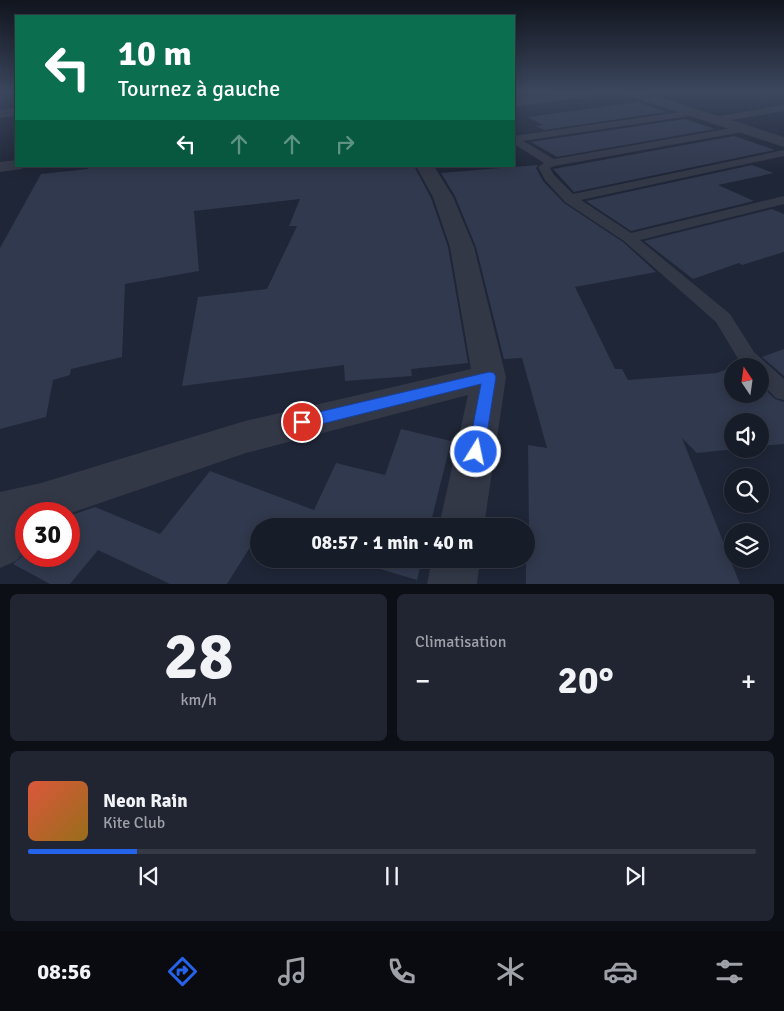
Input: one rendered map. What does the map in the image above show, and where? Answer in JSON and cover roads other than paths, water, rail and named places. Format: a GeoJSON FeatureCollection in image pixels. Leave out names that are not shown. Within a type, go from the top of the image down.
{"type":"FeatureCollection","features":[{"type":"Feature","properties":{"kind":"street"},"geometry":{"type":"LineString","coordinates":[[709,118],[784,142]]}},
{"type":"Feature","properties":{"kind":"street"},"geometry":{"type":"LineString","coordinates":[[0,167],[15,165]]}},
{"type":"Feature","properties":{"kind":"street"},"geometry":{"type":"LineString","coordinates":[[426,167],[443,197],[462,247],[489,377],[463,518]]}},
{"type":"Feature","properties":{"kind":"street"},"geometry":{"type":"LineString","coordinates":[[58,502],[245,437],[489,377]]}},
{"type":"Feature","properties":{"kind":"street"},"geometry":{"type":"LineString","coordinates":[[0,513],[15,512]]}},
{"type":"Feature","properties":{"kind":"street"},"geometry":{"type":"LineString","coordinates":[[0,545],[15,529]]}},
{"type":"Feature","properties":{"kind":"street"},"geometry":{"type":"LineString","coordinates":[[452,584],[455,568]]}},
{"type":"Feature","properties":{"kind":"lane"},"geometry":{"type":"LineString","coordinates":[[515,140],[658,118]]}},
{"type":"Feature","properties":{"kind":"lane"},"geometry":{"type":"LineString","coordinates":[[714,120],[724,118]]}},
{"type":"Feature","properties":{"kind":"lane"},"geometry":{"type":"LineString","coordinates":[[743,129],[552,162],[544,167],[546,172],[570,199],[629,238],[723,318],[748,358]]}},
{"type":"Feature","properties":{"kind":"lane"},"geometry":{"type":"LineString","coordinates":[[515,141],[552,162]]}},
{"type":"Feature","properties":{"kind":"lane"},"geometry":{"type":"LineString","coordinates":[[570,199],[784,153]]}},
{"type":"Feature","properties":{"kind":"lane"},"geometry":{"type":"LineString","coordinates":[[629,238],[784,200]]}},
{"type":"Feature","properties":{"kind":"lane"},"geometry":{"type":"LineString","coordinates":[[769,378],[784,392]]}}]}
